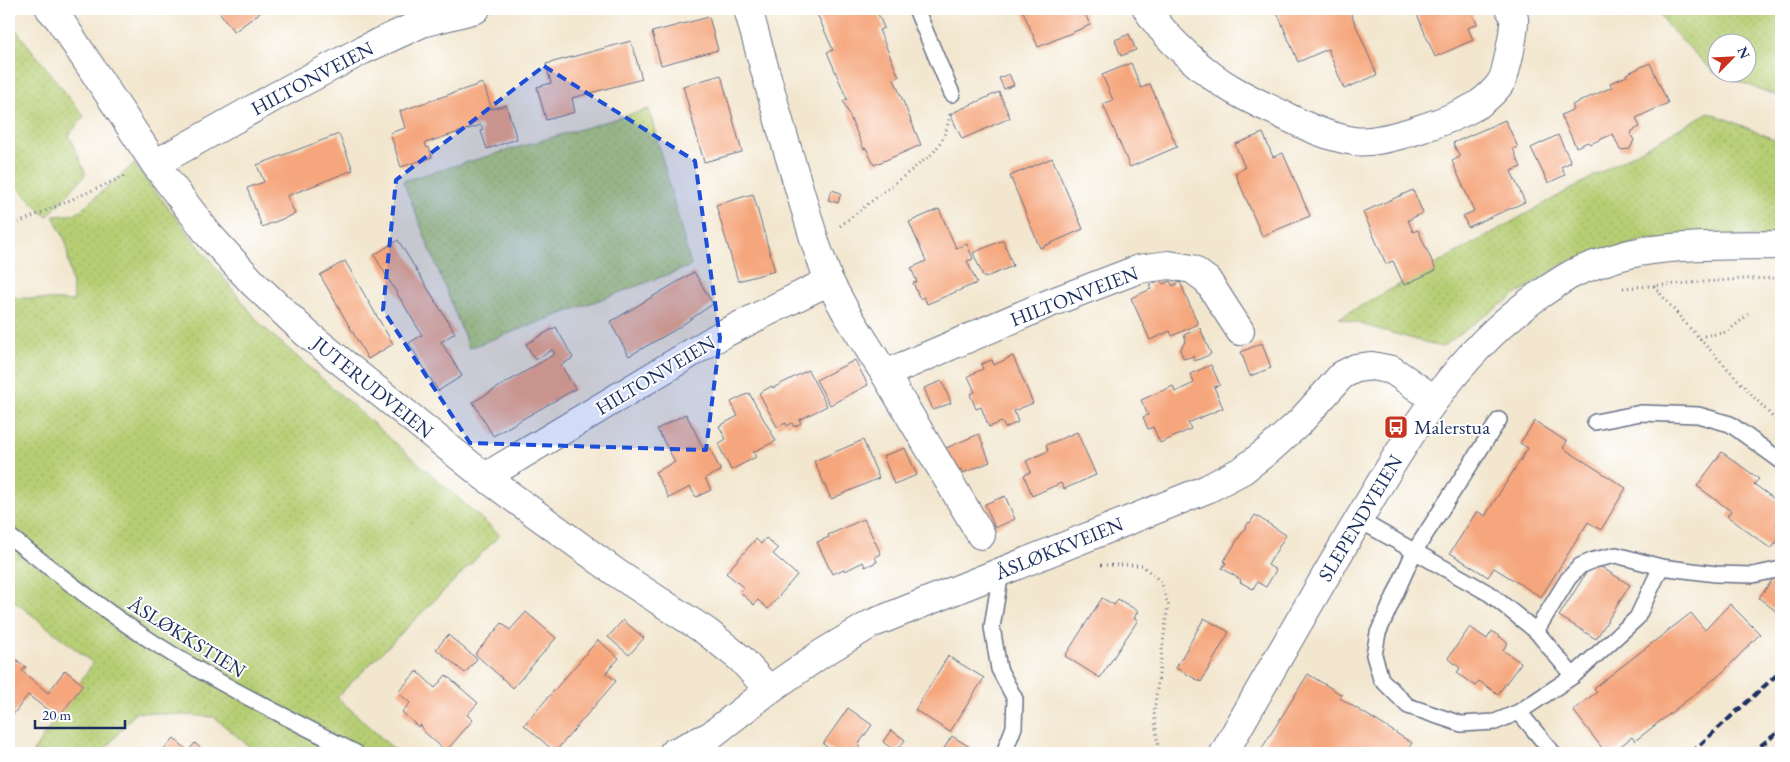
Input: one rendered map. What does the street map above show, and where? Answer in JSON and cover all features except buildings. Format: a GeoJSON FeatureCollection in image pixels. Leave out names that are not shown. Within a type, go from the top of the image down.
{"type":"FeatureCollection","features":[{"type":"Feature","properties":{"kind":"street","name":"JUTERUDVEIEN"},"geometry":{"type":"LineString","coordinates":[[50,9],[59,19],[155,164],[209,235],[253,283],[306,333],[485,477],[618,574],[707,632],[741,659],[769,690]]}},
{"type":"Feature","properties":{"kind":"street","name":"HILTONVEIEN"},"geometry":{"type":"LineString","coordinates":[[155,164],[363,50],[422,23],[476,9]]}},
{"type":"Feature","properties":{"kind":"street"},"geometry":{"type":"LineString","coordinates":[[748,9],[816,245],[829,281],[981,535]]}},
{"type":"Feature","properties":{"kind":"street"},"geometry":{"type":"LineString","coordinates":[[1147,9],[1173,40],[1201,67],[1234,91],[1300,124],[1332,136],[1356,141],[1387,139],[1446,119],[1481,103],[1502,82],[1511,44],[1514,19],[1510,9]]}},
{"type":"Feature","properties":{"kind":"street","name":"SLEPENDVEIEN"},"geometry":{"type":"LineString","coordinates":[[1224,753],[1285,644],[1434,399],[1476,348],[1497,327],[1514,312],[1550,287],[1574,273],[1596,264],[1638,252],[1781,245]]}},
{"type":"Feature","properties":{"kind":"street","name":"HILTONVEIEN"},"geometry":{"type":"LineString","coordinates":[[885,374],[1050,303],[1139,269],[1170,265],[1192,269],[1207,280],[1240,332]]}},
{"type":"Feature","properties":{"kind":"street","name":"HILTONVEIEN"},"geometry":{"type":"LineString","coordinates":[[485,477],[723,334],[829,281]]}},
{"type":"Feature","properties":{"kind":"street","name":"ÅSLØKKVEIEN"},"geometry":{"type":"LineString","coordinates":[[673,753],[710,736],[769,690],[871,624],[1207,489],[1244,470],[1270,450],[1300,422],[1342,375],[1356,368],[1372,366],[1392,370],[1434,399]]}},
{"type":"Feature","properties":{"kind":"lane"},"geometry":{"type":"LineString","coordinates":[[916,9],[952,94]]}},
{"type":"Feature","properties":{"kind":"lane"},"geometry":{"type":"LineString","coordinates":[[1595,422],[1641,413],[1698,415],[1730,424],[1781,462]]}},
{"type":"Feature","properties":{"kind":"lane"},"geometry":{"type":"LineString","coordinates":[[1499,420],[1414,552],[1378,633],[1374,655],[1381,679],[1408,706],[1461,724],[1495,722],[1519,712],[1573,676],[1637,618],[1661,567]]}},
{"type":"Feature","properties":{"kind":"lane"},"geometry":{"type":"LineString","coordinates":[[1359,520],[1490,594],[1536,631],[1573,676]]}},
{"type":"Feature","properties":{"kind":"lane","name":"ÅSLØKKSTIEN"},"geometry":{"type":"LineString","coordinates":[[9,536],[120,620],[156,644],[230,688],[356,753]]}},
{"type":"Feature","properties":{"kind":"lane"},"geometry":{"type":"LineString","coordinates":[[1536,631],[1568,579],[1580,566],[1594,560],[1616,555],[1661,567],[1716,574],[1753,575],[1781,568]]}},
{"type":"Feature","properties":{"kind":"lane"},"geometry":{"type":"LineString","coordinates":[[1001,572],[992,627],[999,669],[1015,699],[1014,727],[1004,753]]}},
{"type":"Feature","properties":{"kind":"lane"},"geometry":{"type":"LineString","coordinates":[[1519,712],[1553,753]]}},
{"type":"Feature","properties":{"kind":"path"},"geometry":{"type":"LineString","coordinates":[[816,245],[932,154],[948,131],[952,94]]}},
{"type":"Feature","properties":{"kind":"path"},"geometry":{"type":"LineString","coordinates":[[9,227],[155,164]]}},
{"type":"Feature","properties":{"kind":"path"},"geometry":{"type":"LineString","coordinates":[[1617,289],[1653,285],[1781,278]]}},
{"type":"Feature","properties":{"kind":"path"},"geometry":{"type":"LineString","coordinates":[[1653,285],[1781,426]]}},
{"type":"Feature","properties":{"kind":"path"},"geometry":{"type":"LineString","coordinates":[[1700,339],[1705,336],[1727,332],[1750,313]]}},
{"type":"Feature","properties":{"kind":"path"},"geometry":{"type":"LineString","coordinates":[[1095,567],[1104,564],[1142,565],[1161,582],[1168,604],[1154,712],[1158,746],[1161,753]]}},
{"type":"Feature","properties":{"kind":"highlighted area"},"geometry":{"type":"Polygon","coordinates":[[[544,66],[695,161],[720,338],[706,450],[470,443],[383,310],[396,180],[544,66]]]}},
{"type":"Feature","properties":{"kind":"green space"},"geometry":{"type":"Polygon","coordinates":[[[1659,9],[1781,9],[1781,97],[1740,82],[1758,82],[1758,32],[1708,32],[1708,67],[1667,25],[1659,9]]]}},
{"type":"Feature","properties":{"kind":"green space"},"geometry":{"type":"Polygon","coordinates":[[[9,21],[84,116],[69,135],[86,174],[47,217],[9,179],[9,21]]]}},
{"type":"Feature","properties":{"kind":"green space"},"geometry":{"type":"Polygon","coordinates":[[[649,109],[691,266],[469,348],[403,181],[649,109]]]}},
{"type":"Feature","properties":{"kind":"green space"},"geometry":{"type":"Polygon","coordinates":[[[1709,112],[1781,142],[1781,236],[1645,240],[1564,263],[1490,312],[1442,347],[1339,318],[1709,112]]]}},
{"type":"Feature","properties":{"kind":"green space"},"geometry":{"type":"Polygon","coordinates":[[[134,164],[261,325],[500,535],[337,697],[398,753],[257,753],[214,717],[136,712],[102,753],[32,753],[93,663],[9,597],[9,297],[74,301],[66,242],[53,216],[76,214],[134,164]]]}},
{"type":"Feature","properties":{"kind":"railway"},"geometry":{"type":"LineString","coordinates":[[1691,753],[1781,671]]}},
{"type":"Feature","properties":{"kind":"railway"},"geometry":{"type":"LineString","coordinates":[[1751,753],[1781,730]]}},
{"type":"Feature","properties":{"kind":"place","name":"Malerstua"},"geometry":{"type":"Point","coordinates":[1396,427]}}]}
